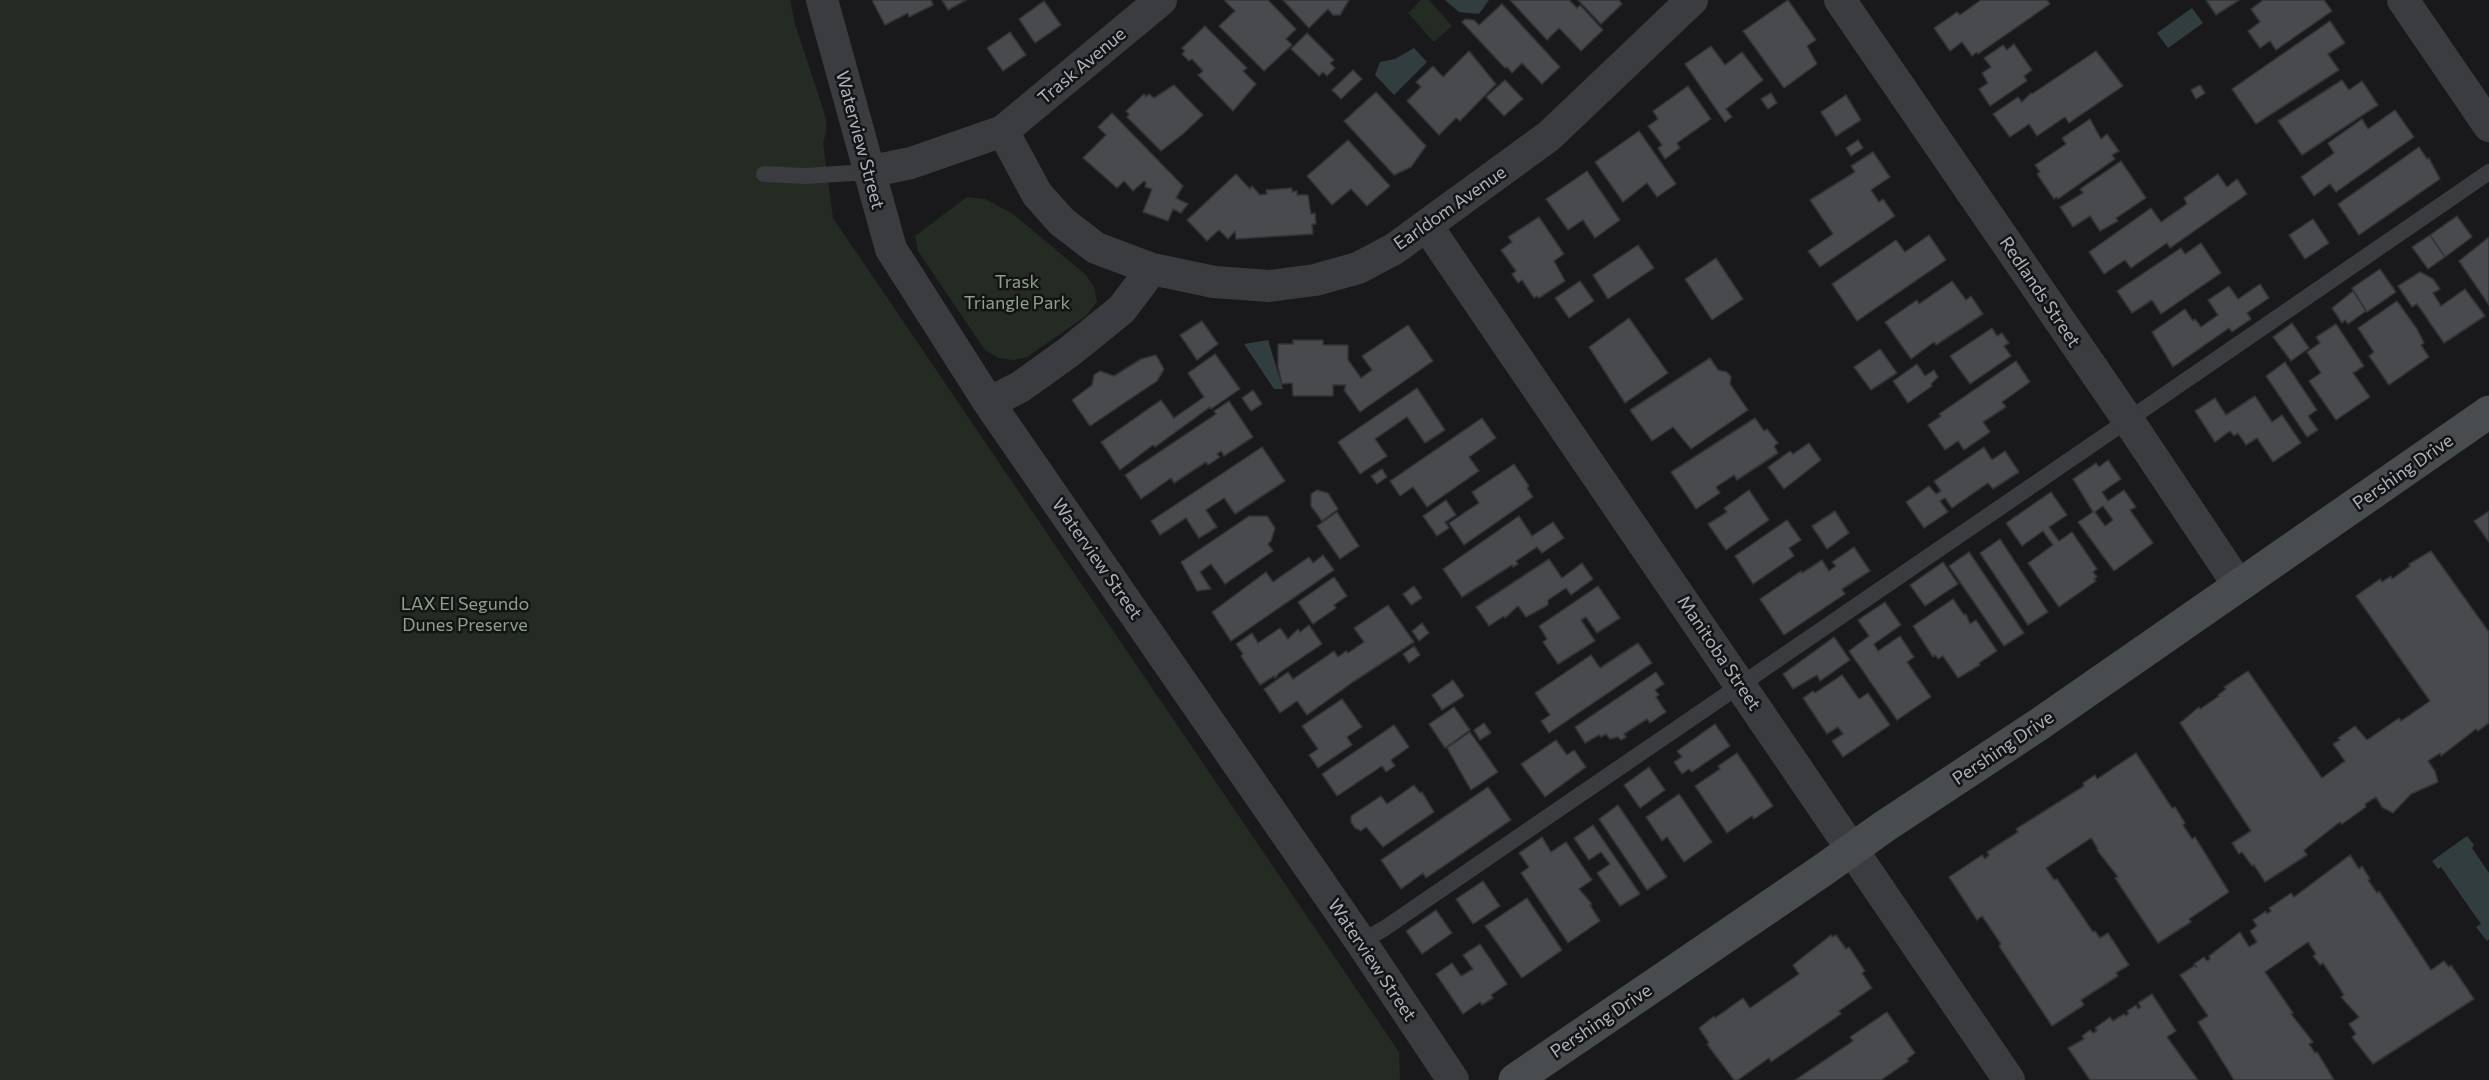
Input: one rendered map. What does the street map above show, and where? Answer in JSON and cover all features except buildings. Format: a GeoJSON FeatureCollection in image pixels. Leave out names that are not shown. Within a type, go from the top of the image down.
{"type":"FeatureCollection","features":[{"type":"Feature","properties":{"kind":"main road","name":"Pershing Drive"},"geometry":{"type":"LineString","coordinates":[[1515,1080],[2038,725],[2489,412]]}},
{"type":"Feature","properties":{"kind":"street","name":"Waterview Street"},"geometry":{"type":"LineString","coordinates":[[822,0],[891,249],[989,403],[1361,942],[1453,1080]]}},
{"type":"Feature","properties":{"kind":"street","name":"Trask Avenue"},"geometry":{"type":"LineString","coordinates":[[1003,131],[1161,0]]}},
{"type":"Feature","properties":{"kind":"street","name":"Earldom Avenue"},"geometry":{"type":"LineString","coordinates":[[1003,131],[1037,194],[1062,222],[1096,248],[1152,269],[1214,282],[1269,286],[1315,280],[1358,268],[1394,249],[1549,136],[1692,0]]}},
{"type":"Feature","properties":{"kind":"street","name":"Redlands Street"},"geometry":{"type":"LineString","coordinates":[[1840,0],[2239,586]]}},
{"type":"Feature","properties":{"kind":"street"},"geometry":{"type":"LineString","coordinates":[[2403,0],[2489,126]]}},
{"type":"Feature","properties":{"kind":"street"},"geometry":{"type":"LineString","coordinates":[[868,172],[911,164],[1003,131]]}},
{"type":"Feature","properties":{"kind":"street","name":"Manitoba Street"},"geometry":{"type":"LineString","coordinates":[[1427,226],[2009,1080]]}},
{"type":"Feature","properties":{"kind":"street"},"geometry":{"type":"LineString","coordinates":[[989,403],[1020,387],[1104,324],[1122,309],[1152,269]]}},
{"type":"Feature","properties":{"kind":"lane"},"geometry":{"type":"LineString","coordinates":[[764,174],[805,176],[868,172]]}},
{"type":"Feature","properties":{"kind":"lane"},"geometry":{"type":"LineString","coordinates":[[1361,942],[1385,928],[2489,172]]}},
{"type":"Feature","properties":{"kind":"green space","name":"LAX El Segundo Dunes Preserve"},"geometry":{"type":"Polygon","coordinates":[[[0,0],[790,0],[795,24],[826,118],[823,143],[833,218],[1399,1052],[1400,1080],[0,1080],[0,0]]]}},
{"type":"Feature","properties":{"kind":"green space"},"geometry":{"type":"Polygon","coordinates":[[[1421,0],[1429,0],[1452,26],[1434,42],[1408,13],[1421,0]]]}},
{"type":"Feature","properties":{"kind":"green space","name":"Trask Triangle Park"},"geometry":{"type":"Polygon","coordinates":[[[967,197],[985,199],[1013,214],[1086,275],[1094,287],[1097,302],[1086,316],[1027,357],[1014,360],[998,358],[985,350],[918,251],[915,236],[967,197]]]}},
{"type":"Feature","properties":{"kind":"shaded area"},"geometry":{"type":"Polygon","coordinates":[[[1445,0],[1489,0],[1479,14],[1459,12],[1445,0]]]}},
{"type":"Feature","properties":{"kind":"shaded area"},"geometry":{"type":"Polygon","coordinates":[[[2192,8],[2203,23],[2168,48],[2157,33],[2192,8]]]}},
{"type":"Feature","properties":{"kind":"shaded area"},"geometry":{"type":"Polygon","coordinates":[[[1414,48],[1427,62],[1394,95],[1375,75],[1380,62],[1395,59],[1414,48]]]}},
{"type":"Feature","properties":{"kind":"shaded area"},"geometry":{"type":"Polygon","coordinates":[[[1268,340],[1283,389],[1274,389],[1244,344],[1268,340]]]}},
{"type":"Feature","properties":{"kind":"shaded area"},"geometry":{"type":"Polygon","coordinates":[[[2467,836],[2474,845],[2472,848],[2489,873],[2489,939],[2487,941],[2476,927],[2481,924],[2441,867],[2438,869],[2432,861],[2467,836]]]}}]}
